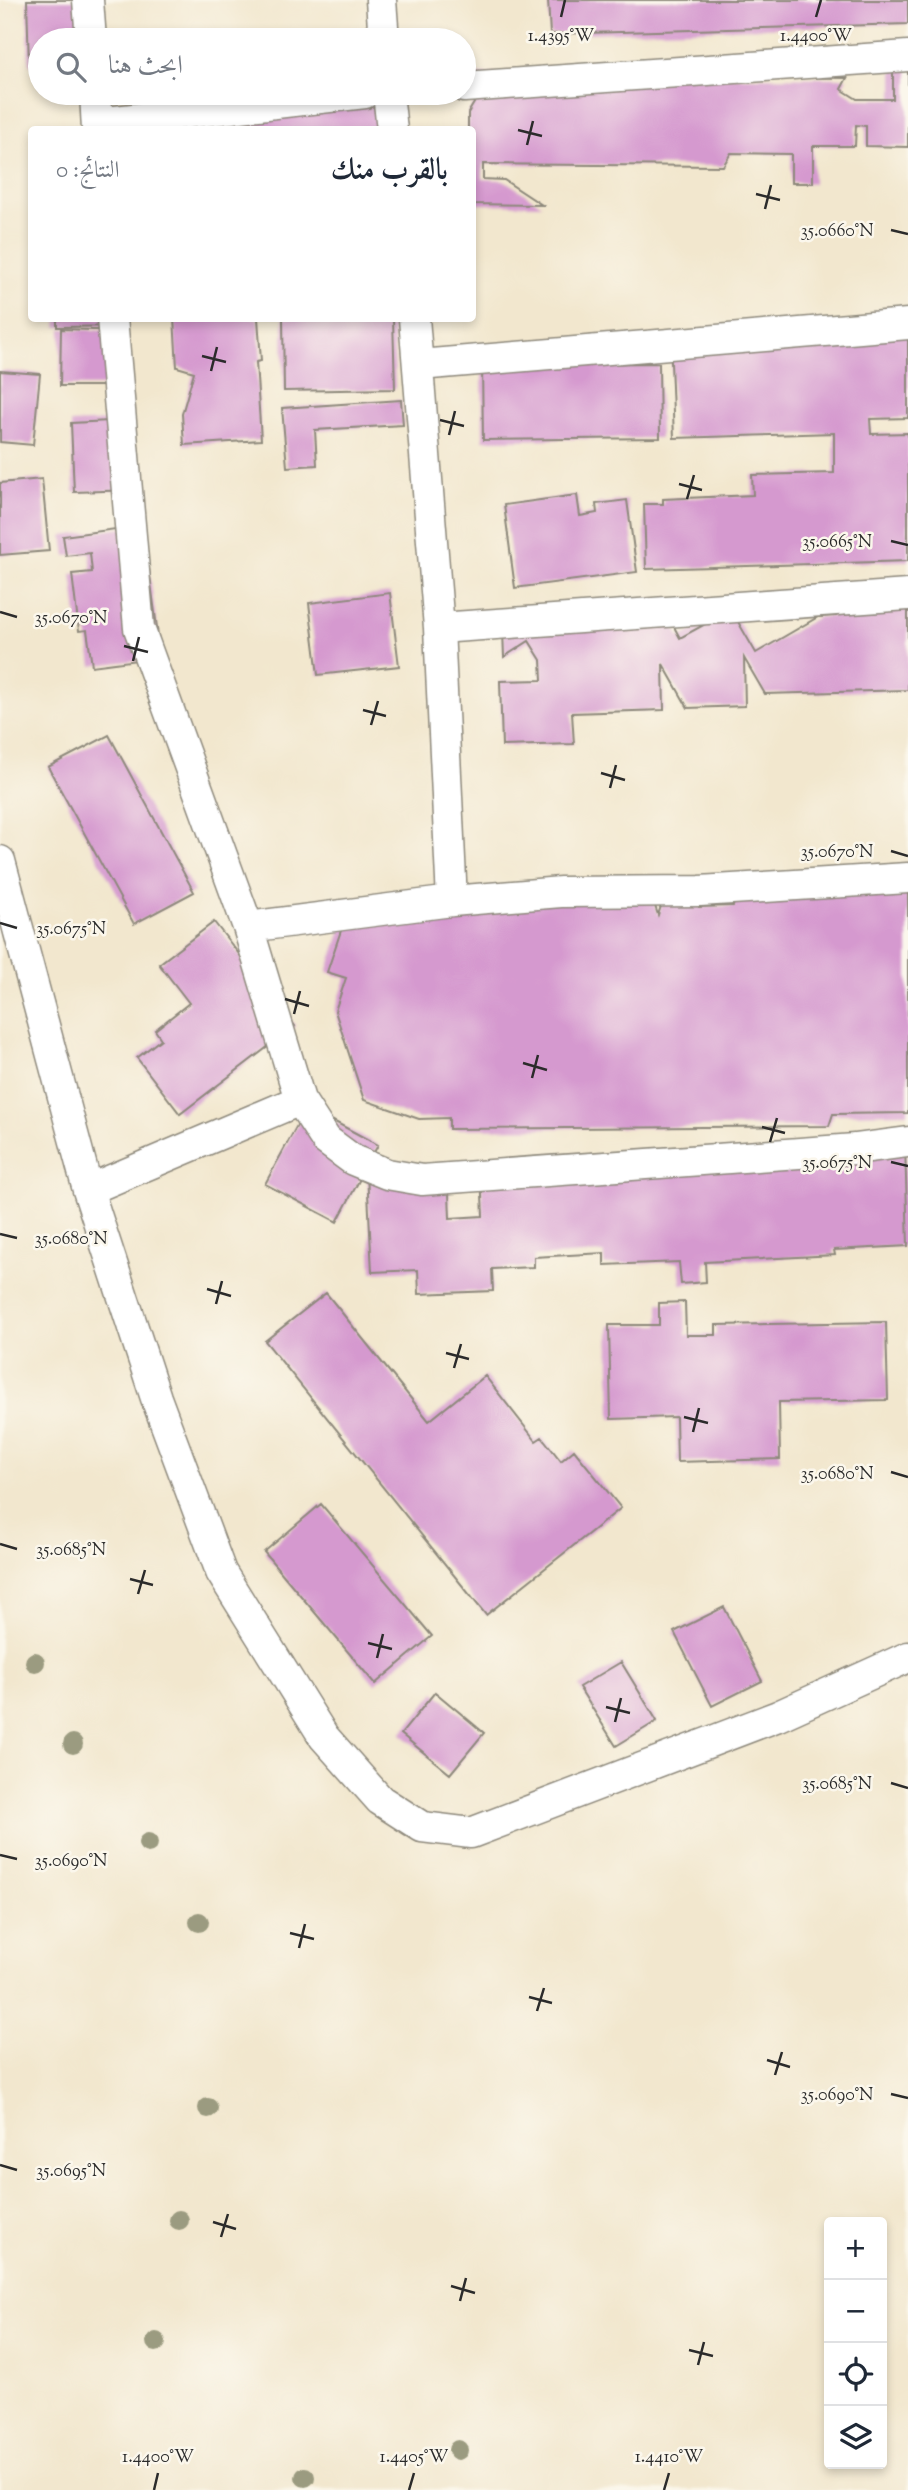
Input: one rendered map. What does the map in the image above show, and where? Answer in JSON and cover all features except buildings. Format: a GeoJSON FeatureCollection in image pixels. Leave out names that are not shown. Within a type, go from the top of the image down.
{"type":"FeatureCollection","features":[{"type":"Feature","properties":{"kind":"street"},"geometry":{"type":"LineString","coordinates":[[88,0],[90,28]]}},
{"type":"Feature","properties":{"kind":"street"},"geometry":{"type":"LineString","coordinates":[[381,0],[383,28]]}},
{"type":"Feature","properties":{"kind":"street"},"geometry":{"type":"LineString","coordinates":[[476,85],[908,56]]}},
{"type":"Feature","properties":{"kind":"street"},"geometry":{"type":"LineString","coordinates":[[96,105],[97,126],[268,105]]}},
{"type":"Feature","properties":{"kind":"street"},"geometry":{"type":"LineString","coordinates":[[389,105],[392,126]]}},
{"type":"Feature","properties":{"kind":"street"},"geometry":{"type":"LineString","coordinates":[[112,322],[139,628],[248,928],[300,1100],[326,1140],[353,1160],[387,1174],[422,1180],[855,1149],[908,1142]]}},
{"type":"Feature","properties":{"kind":"street"},"geometry":{"type":"LineString","coordinates":[[414,322],[439,628],[452,901]]}},
{"type":"Feature","properties":{"kind":"street"},"geometry":{"type":"LineString","coordinates":[[419,365],[908,324]]}},
{"type":"Feature","properties":{"kind":"street"},"geometry":{"type":"LineString","coordinates":[[439,628],[908,595]]}},
{"type":"Feature","properties":{"kind":"street"},"geometry":{"type":"LineString","coordinates":[[0,861],[88,1190],[156,1398],[221,1572],[324,1737],[380,1800],[422,1827],[471,1833],[778,1716],[908,1657]]}},
{"type":"Feature","properties":{"kind":"street"},"geometry":{"type":"LineString","coordinates":[[248,928],[452,901],[561,892],[700,891],[908,878]]}},
{"type":"Feature","properties":{"kind":"street"},"geometry":{"type":"LineString","coordinates":[[88,1190],[300,1100]]}}]}
